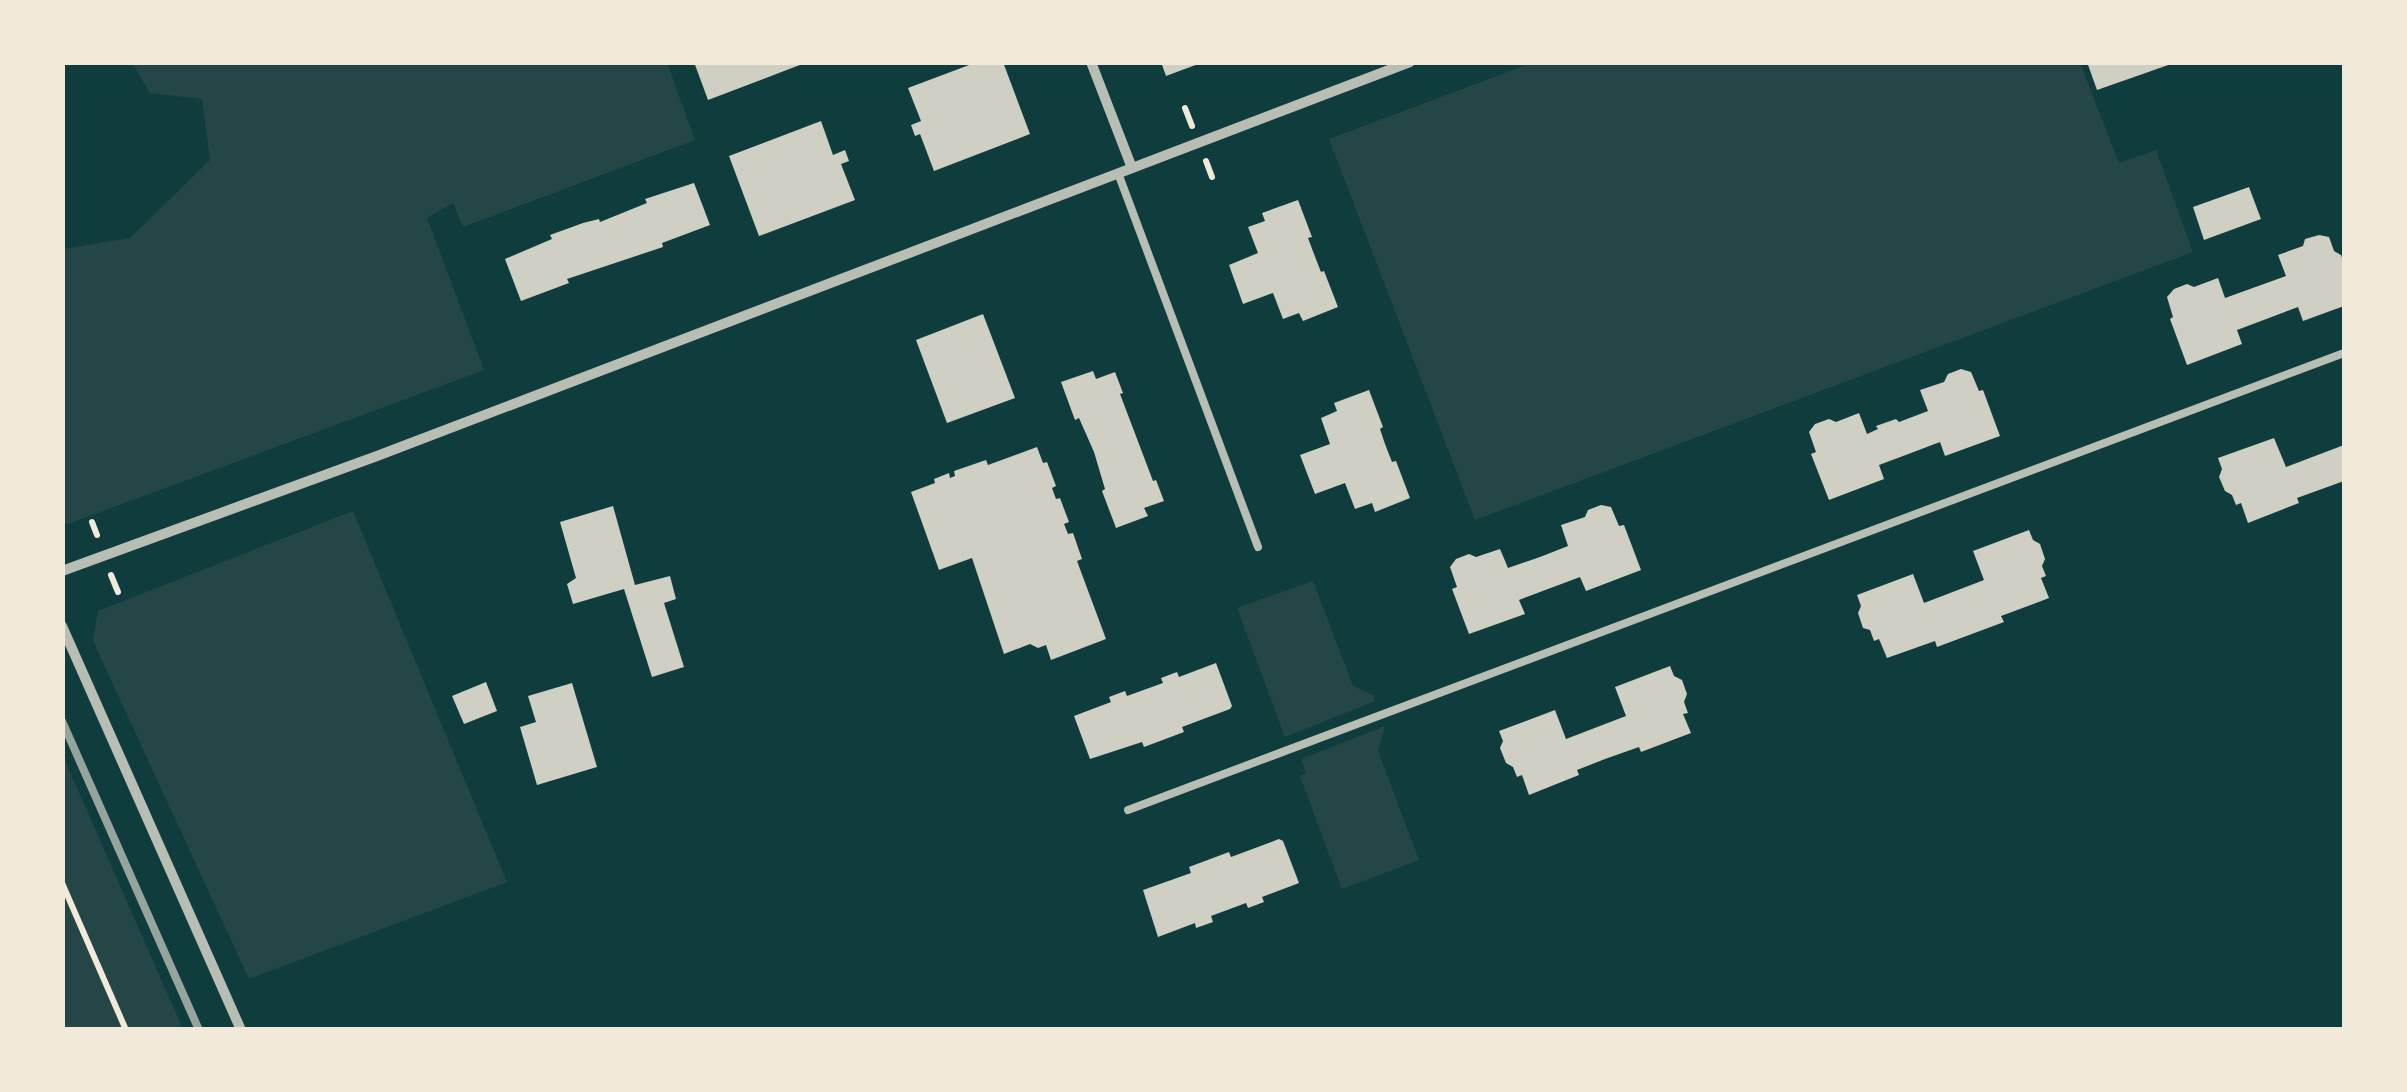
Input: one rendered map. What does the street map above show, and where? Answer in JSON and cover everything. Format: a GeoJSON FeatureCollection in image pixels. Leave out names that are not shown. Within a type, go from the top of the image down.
{"type":"FeatureCollection","features":[{"type":"Feature","properties":{"kind":"street"},"geometry":{"type":"LineString","coordinates":[[1091,62],[1132,168]]}},
{"type":"Feature","properties":{"kind":"street"},"geometry":{"type":"LineString","coordinates":[[62,572],[1410,62]]}},
{"type":"Feature","properties":{"kind":"street"},"geometry":{"type":"LineString","coordinates":[[62,626],[241,1030]]}},
{"type":"Feature","properties":{"kind":"lane"},"geometry":{"type":"LineString","coordinates":[[1118,174],[1258,547]]}},
{"type":"Feature","properties":{"kind":"lane"},"geometry":{"type":"LineString","coordinates":[[1128,810],[2344,353]]}},
{"type":"Feature","properties":{"kind":"path"},"geometry":{"type":"LineString","coordinates":[[62,883],[126,1030]]}},
{"type":"Feature","properties":{"kind":"shaded area"},"geometry":{"type":"Polygon","coordinates":[[[132,63],[667,63],[695,140],[463,227],[453,203],[427,218],[484,370],[68,524],[62,520],[63,249],[130,238],[210,160],[202,99],[150,93],[132,63]]]}},
{"type":"Feature","properties":{"kind":"shaded area"},"geometry":{"type":"Polygon","coordinates":[[[1531,63],[2080,63],[2119,163],[2156,150],[2193,252],[1475,520],[1329,139],[1531,63]]]}},
{"type":"Feature","properties":{"kind":"shaded area"},"geometry":{"type":"Polygon","coordinates":[[[353,511],[507,882],[249,979],[93,641],[98,611],[353,511]]]}},
{"type":"Feature","properties":{"kind":"shaded area"},"geometry":{"type":"Polygon","coordinates":[[[1313,581],[1353,686],[1373,695],[1375,701],[1285,737],[1237,608],[1313,581]]]}},
{"type":"Feature","properties":{"kind":"shaded area"},"geometry":{"type":"Polygon","coordinates":[[[1385,726],[1378,751],[1419,860],[1342,889],[1300,776],[1306,773],[1301,759],[1385,726]]]}},
{"type":"Feature","properties":{"kind":"shaded area"},"geometry":{"type":"Polygon","coordinates":[[[63,756],[183,1029],[63,1029],[63,756]]]}},
{"type":"Feature","properties":{"kind":"building"},"geometry":{"type":"Polygon","coordinates":[[[694,62],[805,62],[805,63],[708,100],[694,62]]]}},
{"type":"Feature","properties":{"kind":"building"},"geometry":{"type":"Polygon","coordinates":[[[977,62],[1003,62],[1030,134],[934,171],[920,134],[915,136],[911,125],[921,121],[908,88],[977,62]]]}},
{"type":"Feature","properties":{"kind":"building"},"geometry":{"type":"Polygon","coordinates":[[[1161,62],[1201,62],[1201,63],[1166,76],[1161,62]]]}},
{"type":"Feature","properties":{"kind":"building"},"geometry":{"type":"Polygon","coordinates":[[[2087,62],[2174,62],[2174,63],[2097,90],[2087,62]]]}},
{"type":"Feature","properties":{"kind":"building"},"geometry":{"type":"Polygon","coordinates":[[[821,121],[833,155],[845,150],[849,161],[841,164],[855,200],[759,236],[729,156],[821,121]]]}},
{"type":"Feature","properties":{"kind":"building"},"geometry":{"type":"Polygon","coordinates":[[[694,183],[710,225],[662,243],[663,247],[567,279],[569,283],[521,301],[505,259],[552,239],[550,235],[583,223],[599,219],[600,222],[647,203],[645,199],[694,183]]]}},
{"type":"Feature","properties":{"kind":"building"},"geometry":{"type":"Polygon","coordinates":[[[2249,187],[2261,219],[2204,240],[2193,207],[2249,187]]]}},
{"type":"Feature","properties":{"kind":"building"},"geometry":{"type":"Polygon","coordinates":[[[1298,200],[1312,237],[1308,238],[1338,307],[1303,321],[1299,313],[1283,319],[1273,293],[1243,304],[1229,265],[1258,253],[1248,227],[1265,221],[1262,213],[1298,200]]]}},
{"type":"Feature","properties":{"kind":"building"},"geometry":{"type":"Polygon","coordinates":[[[2319,235],[2329,237],[2344,263],[2344,306],[2303,321],[2298,307],[2237,330],[2242,344],[2187,365],[2170,319],[2173,317],[2167,297],[2174,289],[2218,278],[2225,298],[2286,276],[2278,255],[2319,235]]]}},
{"type":"Feature","properties":{"kind":"building"},"geometry":{"type":"Polygon","coordinates":[[[983,314],[1015,398],[947,423],[916,340],[983,314]]]}},
{"type":"Feature","properties":{"kind":"building"},"geometry":{"type":"Polygon","coordinates":[[[1961,369],[1971,372],[1979,391],[1983,390],[2000,436],[1945,456],[1940,442],[1879,465],[1884,479],[1829,500],[1811,454],[1816,452],[1809,432],[1815,424],[1829,419],[1836,422],[1859,413],[1867,434],[1878,429],[1876,426],[1896,419],[1899,422],[1928,411],[1920,390],[1944,382],[1948,374],[1961,369]]]}},
{"type":"Feature","properties":{"kind":"building"},"geometry":{"type":"Polygon","coordinates":[[[1093,371],[1096,379],[1115,372],[1153,481],[1156,480],[1164,501],[1144,508],[1148,516],[1116,528],[1102,491],[1105,489],[1094,452],[1079,418],[1075,420],[1061,382],[1093,371]]]}},
{"type":"Feature","properties":{"kind":"building"},"geometry":{"type":"Polygon","coordinates":[[[1369,390],[1385,444],[1410,498],[1375,512],[1372,503],[1355,509],[1345,483],[1315,494],[1300,455],[1330,444],[1321,418],[1337,411],[1334,403],[1369,390]]]}},
{"type":"Feature","properties":{"kind":"building"},"geometry":{"type":"Polygon","coordinates":[[[2274,438],[2286,467],[2344,445],[2344,481],[2297,498],[2299,503],[2248,523],[2241,503],[2236,505],[2232,495],[2225,491],[2218,458],[2274,438]]]}},
{"type":"Feature","properties":{"kind":"building"},"geometry":{"type":"Polygon","coordinates":[[[1037,447],[1043,463],[1047,462],[1056,486],[1052,488],[1056,499],[1060,498],[1069,522],[1064,524],[1068,534],[1073,533],[1082,559],[1077,561],[1106,639],[1051,660],[1046,645],[1038,648],[1030,644],[1004,654],[972,558],[939,570],[911,492],[949,473],[950,478],[955,476],[954,471],[986,460],[988,465],[1037,447]]]}},
{"type":"Feature","properties":{"kind":"building"},"geometry":{"type":"Polygon","coordinates":[[[1601,505],[1611,507],[1619,526],[1624,525],[1641,570],[1586,591],[1580,577],[1519,600],[1525,614],[1469,634],[1452,589],[1457,587],[1450,567],[1456,559],[1500,549],[1508,568],[1540,557],[1568,546],[1561,525],[1585,517],[1588,510],[1601,505]]]}},
{"type":"Feature","properties":{"kind":"building"},"geometry":{"type":"Polygon","coordinates":[[[613,506],[635,585],[670,576],[676,599],[664,603],[684,667],[652,677],[624,589],[573,604],[567,584],[576,578],[560,522],[613,506]]]}},
{"type":"Feature","properties":{"kind":"building"},"geometry":{"type":"Polygon","coordinates":[[[2029,530],[2045,559],[2042,566],[2046,576],[2041,578],[2049,598],[2001,616],[2004,622],[1937,647],[1935,641],[1887,658],[1879,639],[1874,641],[1870,630],[1863,628],[1857,595],[1913,574],[1924,603],[1984,580],[1973,551],[2029,530]]]}},
{"type":"Feature","properties":{"kind":"building"},"geometry":{"type":"Polygon","coordinates":[[[1216,663],[1230,709],[1144,747],[1142,742],[1090,759],[1074,716],[1111,702],[1109,697],[1125,691],[1127,696],[1163,683],[1161,678],[1177,672],[1179,677],[1216,663]]]}},
{"type":"Feature","properties":{"kind":"building"},"geometry":{"type":"Polygon","coordinates":[[[1670,666],[1687,694],[1684,702],[1688,713],[1683,714],[1691,733],[1641,752],[1639,747],[1605,759],[1577,770],[1579,775],[1529,795],[1522,775],[1517,777],[1513,767],[1506,763],[1499,731],[1555,710],[1566,739],[1626,716],[1615,687],[1670,666]]]}},
{"type":"Feature","properties":{"kind":"building"},"geometry":{"type":"Polygon","coordinates":[[[486,682],[497,711],[464,724],[452,696],[486,682]]]}},
{"type":"Feature","properties":{"kind":"building"},"geometry":{"type":"Polygon","coordinates":[[[572,683],[597,767],[537,785],[520,727],[536,722],[528,696],[572,683]]]}},
{"type":"Feature","properties":{"kind":"building"},"geometry":{"type":"Polygon","coordinates":[[[1279,839],[1299,883],[1262,897],[1264,902],[1248,908],[1246,903],[1211,916],[1213,922],[1196,928],[1195,923],[1158,937],[1143,890],[1191,873],[1189,867],[1229,852],[1231,857],[1279,839]]]}},
{"type":"Feature","properties":{"kind":"railway"},"geometry":{"type":"LineString","coordinates":[[62,721],[199,1030]]}}]}
